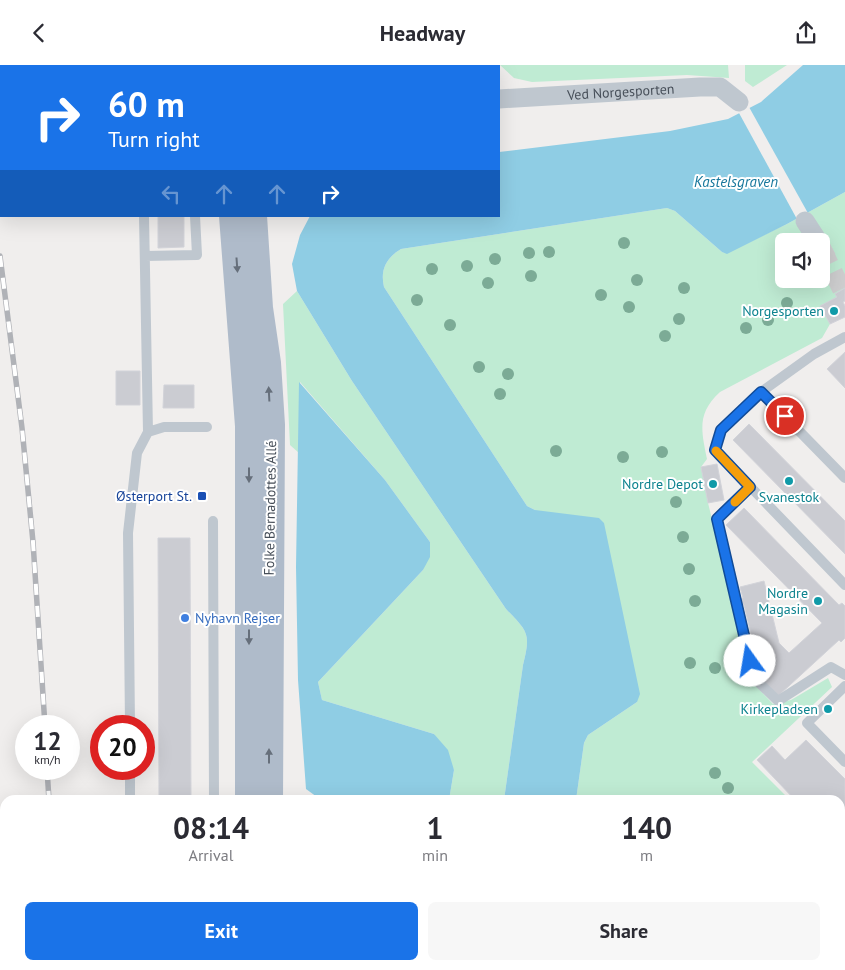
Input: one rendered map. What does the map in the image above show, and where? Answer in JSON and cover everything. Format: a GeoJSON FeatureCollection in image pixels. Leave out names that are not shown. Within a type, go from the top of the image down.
{"type":"FeatureCollection","features":[{"type":"Feature","properties":{"kind":"main road","name":"Folke Bernadottes Allé"},"geometry":{"type":"LineString","coordinates":[[233,217],[249,426],[249,795]]}},
{"type":"Feature","properties":{"kind":"main road","name":"Folke Bernadottes Allé"},"geometry":{"type":"LineString","coordinates":[[252,217],[259,308],[267,363],[271,425],[269,795]]}},
{"type":"Feature","properties":{"kind":"street","name":"Ved Norgesporten"},"geometry":{"type":"LineString","coordinates":[[500,99],[720,87],[739,102]]}},
{"type":"Feature","properties":{"kind":"street"},"geometry":{"type":"LineString","coordinates":[[805,221],[813,233]]}},
{"type":"Feature","properties":{"kind":"lane"},"geometry":{"type":"LineString","coordinates":[[130,715],[128,533],[137,453],[148,432],[144,217]]}},
{"type":"Feature","properties":{"kind":"lane"},"geometry":{"type":"LineString","coordinates":[[144,256],[197,255],[195,217]]}},
{"type":"Feature","properties":{"kind":"lane"},"geometry":{"type":"LineString","coordinates":[[845,337],[814,354],[761,392],[721,430],[715,450],[845,585]]}},
{"type":"Feature","properties":{"kind":"lane"},"geometry":{"type":"LineString","coordinates":[[761,392],[845,478]]}},
{"type":"Feature","properties":{"kind":"lane"},"geometry":{"type":"LineString","coordinates":[[148,432],[164,427],[207,427]]}},
{"type":"Feature","properties":{"kind":"lane"},"geometry":{"type":"LineString","coordinates":[[750,487],[717,519],[755,679],[778,701],[831,667],[845,675]]}},
{"type":"Feature","properties":{"kind":"lane"},"geometry":{"type":"LineString","coordinates":[[213,521],[214,795]]}},
{"type":"Feature","properties":{"kind":"lane"},"geometry":{"type":"LineString","coordinates":[[845,686],[807,723],[845,762]]}},
{"type":"Feature","properties":{"kind":"lane"},"geometry":{"type":"LineString","coordinates":[[130,780],[130,795]]}},
{"type":"Feature","properties":{"kind":"green space"},"geometry":{"type":"Polygon","coordinates":[[[500,65],[728,65],[729,78],[687,75],[532,82],[514,78],[500,65]]]}},
{"type":"Feature","properties":{"kind":"green space"},"geometry":{"type":"Polygon","coordinates":[[[745,65],[787,65],[753,87],[745,81],[745,65]]]}},
{"type":"Feature","properties":{"kind":"green space"},"geometry":{"type":"Polygon","coordinates":[[[845,192],[845,288],[835,294],[837,297],[820,306],[830,324],[822,338],[720,392],[707,407],[704,415],[702,431],[707,459],[701,467],[708,503],[753,683],[773,704],[791,700],[828,678],[832,687],[752,762],[785,795],[577,795],[584,743],[588,735],[637,702],[535,510],[527,506],[384,287],[383,275],[385,265],[391,256],[401,249],[667,208],[675,211],[722,252],[727,253],[787,224],[845,192]]]}},
{"type":"Feature","properties":{"kind":"green space"},"geometry":{"type":"Polygon","coordinates":[[[297,291],[352,381],[506,609],[526,634],[527,646],[505,795],[450,795],[454,770],[434,734],[322,700],[318,682],[423,570],[430,542],[385,480],[300,382],[299,453],[290,445],[283,304],[297,291]]]}},
{"type":"Feature","properties":{"kind":"water","name":"Kastelsgraven"},"geometry":{"type":"Polygon","coordinates":[[[803,65],[845,65],[845,192],[727,254],[722,252],[675,211],[667,208],[401,249],[391,256],[385,265],[383,275],[384,287],[527,506],[535,510],[599,518],[604,523],[640,694],[637,702],[588,735],[584,743],[577,795],[505,795],[527,646],[526,634],[506,609],[352,381],[297,291],[292,264],[300,235],[309,217],[500,217],[500,152],[670,131],[728,119],[761,102],[803,65]]]}},
{"type":"Feature","properties":{"kind":"water"},"geometry":{"type":"Polygon","coordinates":[[[299,382],[385,480],[430,542],[430,557],[423,570],[318,682],[322,700],[434,734],[448,750],[454,770],[450,795],[314,795],[306,789],[298,680],[296,567],[299,382]]]}},
{"type":"Feature","properties":{"kind":"pier"},"geometry":{"type":"Polygon","coordinates":[[[749,107],[809,215],[798,221],[739,113],[749,107]]]}},
{"type":"Feature","properties":{"kind":"building"},"geometry":{"type":"Polygon","coordinates":[[[158,217],[184,217],[184,247],[158,248],[158,217]]]}},
{"type":"Feature","properties":{"kind":"building"},"geometry":{"type":"Polygon","coordinates":[[[830,245],[835,254],[830,257],[830,245]]]}},
{"type":"Feature","properties":{"kind":"building","name":"Norgesporten"},"geometry":{"type":"Polygon","coordinates":[[[845,288],[845,301],[843,302],[845,317],[830,324],[820,306],[837,297],[835,294],[845,288]]]}},
{"type":"Feature","properties":{"kind":"building"},"geometry":{"type":"Polygon","coordinates":[[[845,352],[845,388],[827,369],[845,352]]]}},
{"type":"Feature","properties":{"kind":"building"},"geometry":{"type":"Polygon","coordinates":[[[116,371],[140,371],[140,405],[116,405],[116,371]]]}},
{"type":"Feature","properties":{"kind":"building"},"geometry":{"type":"Polygon","coordinates":[[[164,385],[194,385],[194,408],[163,408],[164,385]]]}},
{"type":"Feature","properties":{"kind":"building","name":"Svanestok"},"geometry":{"type":"Polygon","coordinates":[[[749,424],[845,521],[845,554],[733,440],[749,424]]]}},
{"type":"Feature","properties":{"kind":"building","name":"Nordre Depot"},"geometry":{"type":"Polygon","coordinates":[[[717,464],[724,500],[708,503],[701,467],[717,464]]]}},
{"type":"Feature","properties":{"kind":"building","name":"Nordre Magasin"},"geometry":{"type":"Polygon","coordinates":[[[744,508],[839,605],[842,603],[845,606],[845,638],[841,642],[839,640],[778,696],[762,679],[768,673],[758,663],[744,605],[742,605],[741,599],[743,598],[740,587],[764,581],[779,643],[789,653],[822,623],[726,525],[744,508]]]}},
{"type":"Feature","properties":{"kind":"building"},"geometry":{"type":"Polygon","coordinates":[[[158,538],[190,538],[191,795],[159,795],[158,538]]]}},
{"type":"Feature","properties":{"kind":"building"},"geometry":{"type":"Polygon","coordinates":[[[806,740],[845,779],[845,795],[790,795],[757,760],[772,746],[785,760],[806,740]]]}},
{"type":"Feature","properties":{"kind":"tunnel"},"geometry":{"type":"LineString","coordinates":[[830,265],[845,296]]}},
{"type":"Feature","properties":{"kind":"railway"},"geometry":{"type":"LineString","coordinates":[[0,256],[22,428],[33,542],[44,715]]}},
{"type":"Feature","properties":{"kind":"railway"},"geometry":{"type":"LineString","coordinates":[[48,780],[49,795]]}},
{"type":"Feature","properties":{"kind":"slow traffic"},"geometry":{"type":"LineString","coordinates":[[716,451],[750,487],[735,502]]}},
{"type":"Feature","properties":{"kind":"place","name":"Norgesporten"},"geometry":{"type":"Point","coordinates":[834,311]}},
{"type":"Feature","properties":{"kind":"place","name":"Svanestok"},"geometry":{"type":"Point","coordinates":[789,481]}},
{"type":"Feature","properties":{"kind":"place","name":"Nordre Depot"},"geometry":{"type":"Point","coordinates":[713,484]}},
{"type":"Feature","properties":{"kind":"place","name":"Østerport St."},"geometry":{"type":"Point","coordinates":[202,496]}},
{"type":"Feature","properties":{"kind":"place","name":"Nordre Magasin"},"geometry":{"type":"Point","coordinates":[818,601]}},
{"type":"Feature","properties":{"kind":"place","name":"Nyhavn Rejser"},"geometry":{"type":"Point","coordinates":[185,618]}},
{"type":"Feature","properties":{"kind":"place","name":"Kirkepladsen"},"geometry":{"type":"Point","coordinates":[828,709]}},
{"type":"Feature","properties":{"kind":"route"},"geometry":{"type":"LineString","coordinates":[[750,661],[717,519],[750,487],[715,450],[721,430],[761,392],[785,416]]}}]}
